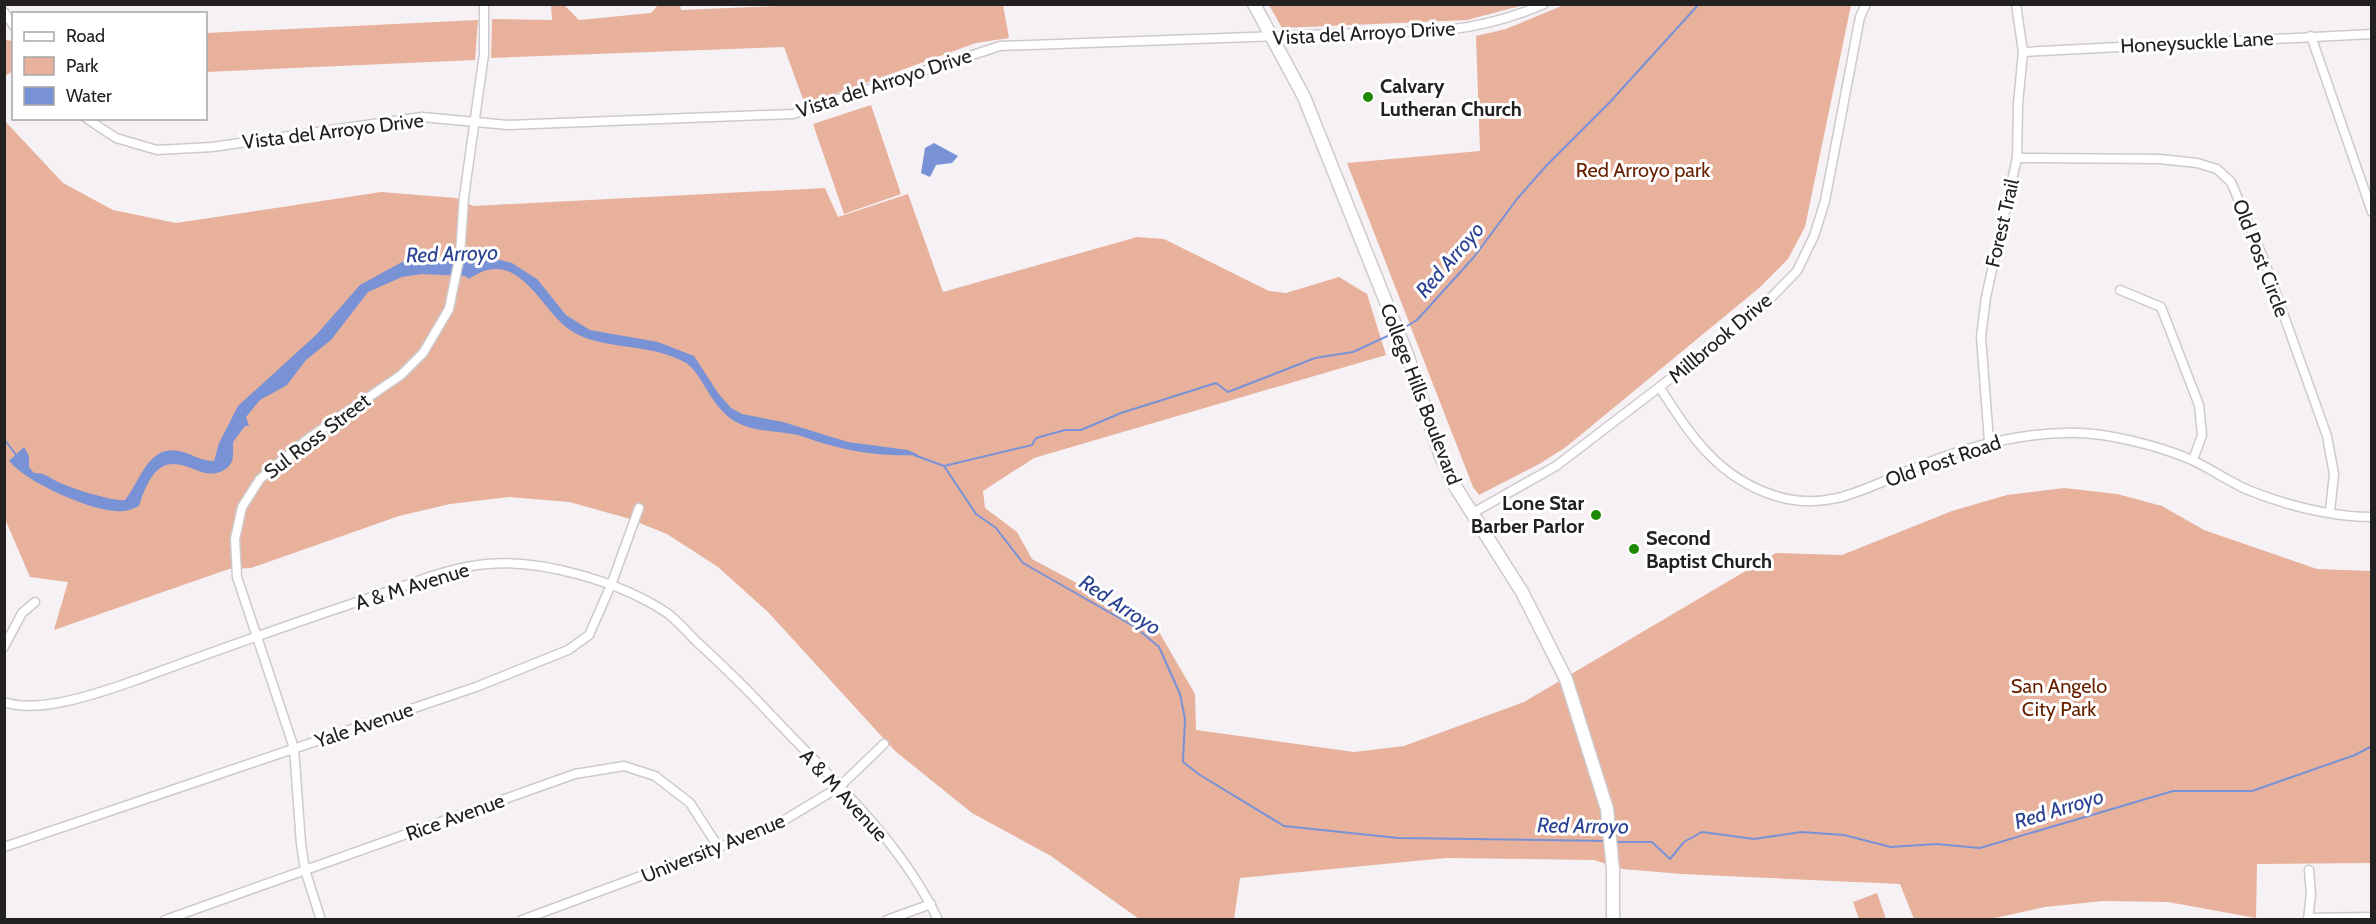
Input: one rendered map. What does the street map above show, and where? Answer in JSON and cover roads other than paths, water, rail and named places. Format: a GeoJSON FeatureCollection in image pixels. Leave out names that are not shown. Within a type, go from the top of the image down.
{"type":"FeatureCollection","features":[{"type":"Feature","properties":{"kind":"street","name":"Sul Ross Street"},"geometry":{"type":"LineString","coordinates":[[321,920],[305,870],[294,748],[258,634],[237,577],[235,539],[242,507],[260,479],[285,456],[401,375],[423,353],[449,309],[460,255],[464,197],[484,54],[484,4]]}},
{"type":"Feature","properties":{"kind":"street","name":"College Hills Boulevard"},"geometry":{"type":"LineString","coordinates":[[1254,4],[1304,97],[1408,357],[1440,454],[1471,514],[1522,592],[1566,679],[1607,809],[1613,870],[1613,920]]}},
{"type":"Feature","properties":{"kind":"street","name":"Vista del Arroyo Drive"},"geometry":{"type":"LineString","coordinates":[[89,120],[116,138],[157,150],[224,146],[422,117],[508,125],[793,114],[1000,46],[1273,37],[1480,26],[1512,18],[1544,4]]}},
{"type":"Feature","properties":{"kind":"street","name":"Millbrook Drive"},"geometry":{"type":"LineString","coordinates":[[1471,514],[1556,466],[1755,314],[1797,271],[1814,237],[1825,201],[1860,17],[1866,4]]}},
{"type":"Feature","properties":{"kind":"street","name":"Forest Trail"},"geometry":{"type":"LineString","coordinates":[[1989,441],[1981,337],[1986,297],[2017,158],[2018,104],[2024,52],[2016,4]]}},
{"type":"Feature","properties":{"kind":"street","name":"Honeysuckle Lane"},"geometry":{"type":"LineString","coordinates":[[2024,52],[2372,34]]}},
{"type":"Feature","properties":{"kind":"street"},"geometry":{"type":"LineString","coordinates":[[2311,36],[2372,212]]}},
{"type":"Feature","properties":{"kind":"street","name":"Old Post Circle"},"geometry":{"type":"LineString","coordinates":[[2017,158],[2160,159],[2197,163],[2217,169],[2231,182],[2264,260],[2327,436],[2334,474],[2330,511]]}},
{"type":"Feature","properties":{"kind":"street"},"geometry":{"type":"LineString","coordinates":[[2120,290],[2153,301],[2161,307],[2199,405],[2202,435],[2193,460]]}},
{"type":"Feature","properties":{"kind":"street","name":"Old Post Road"},"geometry":{"type":"LineString","coordinates":[[1660,388],[1695,442],[1740,481],[1776,496],[1803,502],[1835,501],[1927,462],[1989,441],[2066,432],[2152,446],[2193,460],[2249,490],[2294,506],[2372,517]]}},
{"type":"Feature","properties":{"kind":"street","name":"Yale Avenue"},"geometry":{"type":"LineString","coordinates":[[4,847],[476,687],[568,650],[589,635],[611,585],[639,508]]}},
{"type":"Feature","properties":{"kind":"street","name":"A & M Avenue"},"geometry":{"type":"LineString","coordinates":[[4,702],[34,705],[63,701],[113,688],[258,634],[445,573],[486,564],[523,563],[543,566],[611,585],[667,613],[744,687],[881,832],[931,904],[938,920]]}},
{"type":"Feature","properties":{"kind":"street"},"geometry":{"type":"LineString","coordinates":[[4,647],[22,613],[35,602]]}},
{"type":"Feature","properties":{"kind":"street","name":"University Avenue"},"geometry":{"type":"LineString","coordinates":[[522,920],[774,827],[839,787],[884,744]]}},
{"type":"Feature","properties":{"kind":"street","name":"Rice Avenue"},"geometry":{"type":"LineString","coordinates":[[165,920],[575,774],[624,766],[655,776],[690,803],[719,848]]}},
{"type":"Feature","properties":{"kind":"street"},"geometry":{"type":"LineString","coordinates":[[2309,870],[2311,894],[2308,919],[2372,917]]}},
{"type":"Feature","properties":{"kind":"street"},"geometry":{"type":"LineString","coordinates":[[887,920],[931,904]]}},
{"type":"Feature","properties":{"kind":"water"},"geometry":{"type":"Polygon","coordinates":[[[934,143],[958,156],[952,163],[936,165],[930,177],[921,173],[925,148],[934,143]]]}},
{"type":"Feature","properties":{"kind":"water"},"geometry":{"type":"Polygon","coordinates":[[[493,258],[512,263],[537,279],[566,315],[590,330],[658,342],[694,356],[718,393],[731,408],[742,414],[783,422],[848,442],[908,450],[919,455],[888,455],[857,451],[798,435],[758,429],[736,422],[727,416],[713,400],[697,374],[686,363],[656,352],[607,344],[578,335],[555,317],[524,282],[513,273],[500,269],[485,271],[469,279],[465,276],[422,274],[402,277],[368,292],[331,340],[306,360],[287,385],[260,400],[246,417],[249,426],[245,426],[233,442],[233,458],[228,468],[209,473],[181,465],[166,465],[152,477],[139,506],[133,509],[122,511],[104,509],[59,494],[29,478],[9,461],[24,447],[29,456],[29,467],[34,473],[43,474],[90,494],[125,500],[146,466],[160,453],[168,450],[179,451],[214,461],[219,443],[238,406],[317,334],[360,285],[402,262],[417,259],[468,261],[493,258]]]}},
{"type":"Feature","properties":{"kind":"waterway","name":"Red Arroyo"},"geometry":{"type":"LineString","coordinates":[[1402,329],[1417,320],[1474,257],[1517,199],[1546,166],[1610,102],[1699,4]]}},
{"type":"Feature","properties":{"kind":"waterway","name":"Red Arroyo"},"geometry":{"type":"LineString","coordinates":[[914,455],[944,466],[1032,445],[1036,438],[1065,430],[1081,430],[1121,413],[1216,383],[1228,392],[1315,358],[1353,352],[1394,333]]}},
{"type":"Feature","properties":{"kind":"waterway","name":"Red Arroyo"},"geometry":{"type":"LineString","coordinates":[[4,439],[17,456]]}},
{"type":"Feature","properties":{"kind":"waterway","name":"Red Arroyo"},"geometry":{"type":"LineString","coordinates":[[944,466],[976,514],[996,528],[1023,563],[1135,627],[1159,647],[1180,694],[1185,719],[1183,762],[1200,775],[1284,826],[1398,838],[1607,841]]}},
{"type":"Feature","properties":{"kind":"waterway","name":"Red Arroyo"},"geometry":{"type":"LineString","coordinates":[[1616,842],[1652,842],[1670,859],[1684,842],[1702,832],[1754,839],[1801,832],[1844,835],[1891,847],[1936,844],[1980,848],[2173,791],[2252,791],[2355,755],[2372,746]]}},
{"type":"Feature","properties":{"kind":"place","name":"Calvary Lutheran Church"},"geometry":{"type":"Point","coordinates":[1368,97]}},
{"type":"Feature","properties":{"kind":"place","name":"Lone Star Barber Parlor"},"geometry":{"type":"Point","coordinates":[1596,515]}},
{"type":"Feature","properties":{"kind":"place","name":"Second Baptist Church"},"geometry":{"type":"Point","coordinates":[1634,549]}},
{"type":"Feature","properties":{"kind":"park label","name":"Red Arroyo park"},"geometry":{"type":"Point","coordinates":[1643,170]}},
{"type":"Feature","properties":{"kind":"park label","name":"San Angelo City Park"},"geometry":{"type":"Point","coordinates":[2059,698]}}]}
